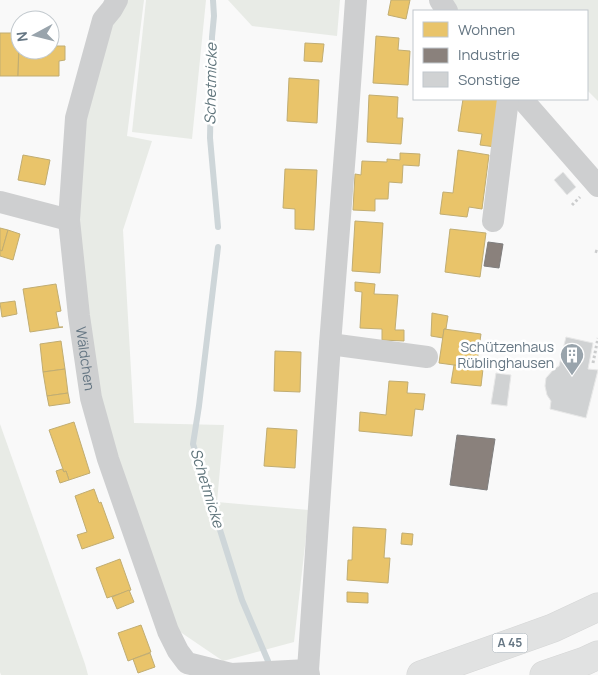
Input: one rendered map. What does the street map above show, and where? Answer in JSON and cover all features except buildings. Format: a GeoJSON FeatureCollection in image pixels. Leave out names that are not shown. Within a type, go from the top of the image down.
{"type":"FeatureCollection","features":[{"type":"Feature","properties":{"kind":"highway","name":"A 45"},"geometry":{"type":"LineString","coordinates":[[421,675],[553,628],[598,607]]}},
{"type":"Feature","properties":{"kind":"highway"},"geometry":{"type":"LineString","coordinates":[[544,675],[598,655]]}},
{"type":"Feature","properties":{"kind":"street","name":"Wäldchen"},"geometry":{"type":"LineString","coordinates":[[117,0],[112,9],[103,10],[76,118],[68,220],[91,398],[108,459],[168,631],[178,651],[187,663],[231,674],[309,672]]}},
{"type":"Feature","properties":{"kind":"street"},"geometry":{"type":"LineString","coordinates":[[309,672],[330,344],[356,0]]}},
{"type":"Feature","properties":{"kind":"street"},"geometry":{"type":"LineString","coordinates":[[493,220],[508,100]]}},
{"type":"Feature","properties":{"kind":"street"},"geometry":{"type":"LineString","coordinates":[[523,100],[598,186]]}},
{"type":"Feature","properties":{"kind":"street"},"geometry":{"type":"LineString","coordinates":[[0,202],[68,220]]}},
{"type":"Feature","properties":{"kind":"street"},"geometry":{"type":"LineString","coordinates":[[330,344],[427,357]]}},
{"type":"Feature","properties":{"kind":"path"},"geometry":{"type":"LineString","coordinates":[[593,363],[598,338]]}},
{"type":"Feature","properties":{"kind":"shaded area"},"geometry":{"type":"Polygon","coordinates":[[[105,0],[144,0],[127,136],[152,141],[123,230],[134,423],[224,425],[217,502],[309,510],[294,642],[223,661],[170,625],[93,407],[79,265],[76,120],[105,0]]]}},
{"type":"Feature","properties":{"kind":"shaded area"},"geometry":{"type":"Polygon","coordinates":[[[146,0],[206,0],[192,139],[132,132],[146,0]]]}},
{"type":"Feature","properties":{"kind":"shaded area"},"geometry":{"type":"Polygon","coordinates":[[[228,0],[340,0],[337,36],[252,26],[228,0]]]}},
{"type":"Feature","properties":{"kind":"shaded area"},"geometry":{"type":"Polygon","coordinates":[[[443,0],[598,0],[598,101],[588,91],[588,10],[450,10],[443,0]]]}},
{"type":"Feature","properties":{"kind":"shaded area"},"geometry":{"type":"Polygon","coordinates":[[[0,424],[85,664],[88,675],[1,675],[0,424]]]}},
{"type":"Feature","properties":{"kind":"waterway","name":"Schetmicke"},"geometry":{"type":"LineString","coordinates":[[213,0],[210,138],[218,227]]}},
{"type":"Feature","properties":{"kind":"waterway","name":"Schetmicke"},"geometry":{"type":"LineString","coordinates":[[218,247],[193,444],[242,600],[268,661]]}},
{"type":"Feature","properties":{"kind":"place","name":"Schützenhaus Rüblinghausen"},"geometry":{"type":"Point","coordinates":[572,376]}}]}
